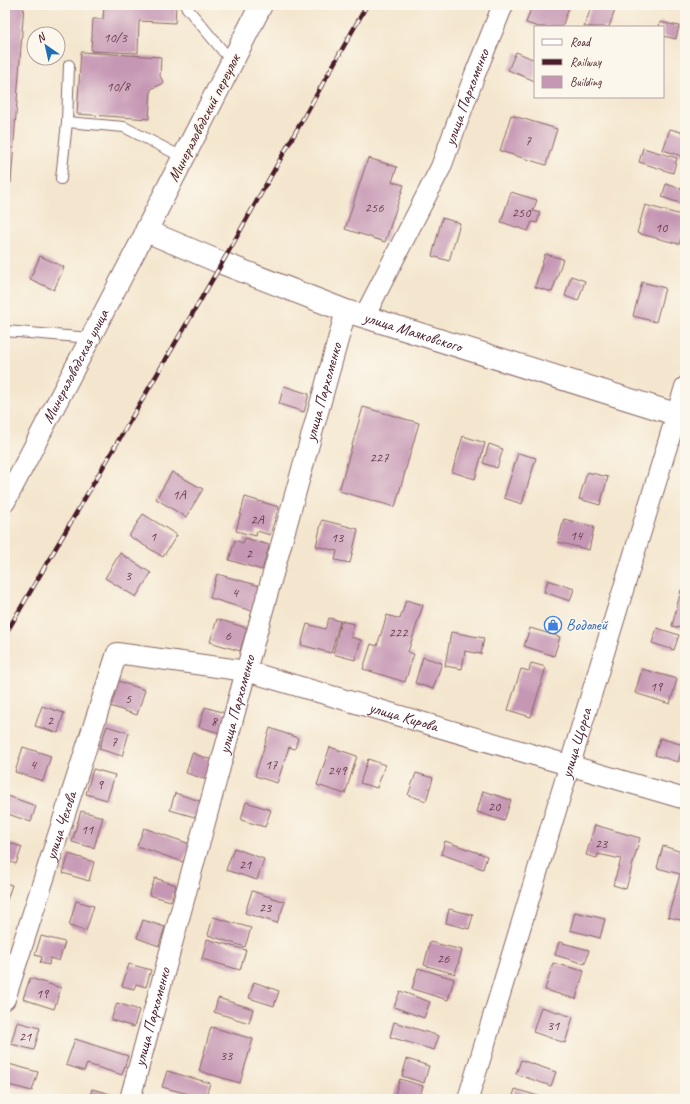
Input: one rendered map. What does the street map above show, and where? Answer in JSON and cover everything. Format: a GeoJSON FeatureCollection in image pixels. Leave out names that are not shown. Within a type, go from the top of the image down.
{"type":"FeatureCollection","features":[{"type":"Feature","properties":{"kind":"street","name":"Минераловодский переулок"},"geometry":{"type":"LineString","coordinates":[[146,231],[261,5]]}},
{"type":"Feature","properties":{"kind":"street","name":"улица Пархоменко"},"geometry":{"type":"LineString","coordinates":[[130,1099],[246,671],[355,314],[441,167],[475,74],[503,5]]}},
{"type":"Feature","properties":{"kind":"street","name":"улица Маяковского"},"geometry":{"type":"LineString","coordinates":[[146,231],[222,263],[355,314],[681,416]]}},
{"type":"Feature","properties":{"kind":"street","name":"Минераловодская улица"},"geometry":{"type":"LineString","coordinates":[[5,502],[146,231]]}},
{"type":"Feature","properties":{"kind":"street","name":"улица Щорса"},"geometry":{"type":"LineString","coordinates":[[468,1099],[570,766],[681,416],[685,387]]}},
{"type":"Feature","properties":{"kind":"street","name":"улица Кирова"},"geometry":{"type":"LineString","coordinates":[[117,653],[246,671],[685,799]]}},
{"type":"Feature","properties":{"kind":"street","name":"улица Чехова"},"geometry":{"type":"LineString","coordinates":[[5,999],[117,653]]}},
{"type":"Feature","properties":{"kind":"lane"},"geometry":{"type":"LineString","coordinates":[[189,5],[187,8],[232,62]]}},
{"type":"Feature","properties":{"kind":"lane"},"geometry":{"type":"LineString","coordinates":[[62,179],[67,122],[69,65]]}},
{"type":"Feature","properties":{"kind":"lane"},"geometry":{"type":"LineString","coordinates":[[67,122],[124,127],[184,158]]}},
{"type":"Feature","properties":{"kind":"lane"},"geometry":{"type":"LineString","coordinates":[[5,331],[91,338]]}},
{"type":"Feature","properties":{"kind":"building"},"geometry":{"type":"Polygon","coordinates":[[[5,5],[24,5],[11,183],[5,182],[5,5]]]}},
{"type":"Feature","properties":{"kind":"building"},"geometry":{"type":"Polygon","coordinates":[[[104,5],[176,5],[175,23],[139,21],[138,53],[91,51],[93,19],[103,19],[104,5]]]}},
{"type":"Feature","properties":{"kind":"building"},"geometry":{"type":"Polygon","coordinates":[[[532,5],[570,5],[562,26],[536,26],[526,23],[532,5]]]}},
{"type":"Feature","properties":{"kind":"building"},"geometry":{"type":"Polygon","coordinates":[[[592,5],[600,5],[615,10],[609,26],[584,26],[592,5]]]}},
{"type":"Feature","properties":{"kind":"building"},"geometry":{"type":"Polygon","coordinates":[[[660,22],[679,26],[676,39],[664,36],[664,26],[659,26],[660,22]]]}},
{"type":"Feature","properties":{"kind":"building"},"geometry":{"type":"Polygon","coordinates":[[[81,52],[161,57],[160,76],[164,83],[151,89],[149,119],[77,114],[81,52]]]}},
{"type":"Feature","properties":{"kind":"building"},"geometry":{"type":"Polygon","coordinates":[[[516,52],[534,60],[534,81],[508,70],[516,52]]]}},
{"type":"Feature","properties":{"kind":"building"},"geometry":{"type":"Polygon","coordinates":[[[511,115],[557,129],[546,165],[500,151],[511,115]]]}},
{"type":"Feature","properties":{"kind":"building"},"geometry":{"type":"Polygon","coordinates":[[[670,129],[685,133],[685,157],[663,150],[670,129]]]}},
{"type":"Feature","properties":{"kind":"building"},"geometry":{"type":"Polygon","coordinates":[[[643,148],[677,158],[673,173],[639,162],[643,148]]]}},
{"type":"Feature","properties":{"kind":"building"},"geometry":{"type":"Polygon","coordinates":[[[368,158],[397,167],[392,182],[404,185],[385,242],[345,229],[368,158]]]}},
{"type":"Feature","properties":{"kind":"building"},"geometry":{"type":"Polygon","coordinates":[[[666,184],[685,190],[685,205],[662,197],[666,184]]]}},
{"type":"Feature","properties":{"kind":"building"},"geometry":{"type":"Polygon","coordinates":[[[511,192],[537,200],[533,211],[540,213],[537,223],[532,222],[528,231],[501,222],[511,192]]]}},
{"type":"Feature","properties":{"kind":"building"},"geometry":{"type":"Polygon","coordinates":[[[645,205],[685,216],[685,222],[679,244],[637,233],[645,205]]]}},
{"type":"Feature","properties":{"kind":"building"},"geometry":{"type":"Polygon","coordinates":[[[442,218],[460,223],[449,261],[432,256],[442,218]]]}},
{"type":"Feature","properties":{"kind":"building"},"geometry":{"type":"Polygon","coordinates":[[[545,254],[563,259],[552,292],[535,287],[545,254]]]}},
{"type":"Feature","properties":{"kind":"building"},"geometry":{"type":"Polygon","coordinates":[[[40,256],[64,267],[54,290],[30,279],[40,256]]]}},
{"type":"Feature","properties":{"kind":"building"},"geometry":{"type":"Polygon","coordinates":[[[571,276],[585,281],[578,301],[565,296],[571,276]]]}},
{"type":"Feature","properties":{"kind":"building"},"geometry":{"type":"Polygon","coordinates":[[[642,282],[665,288],[656,322],[633,316],[642,282]]]}},
{"type":"Feature","properties":{"kind":"building"},"geometry":{"type":"Polygon","coordinates":[[[284,386],[309,394],[304,412],[279,404],[284,386]]]}},
{"type":"Feature","properties":{"kind":"building"},"geometry":{"type":"Polygon","coordinates":[[[363,407],[419,423],[395,507],[339,491],[363,407]]]}},
{"type":"Feature","properties":{"kind":"building"},"geometry":{"type":"Polygon","coordinates":[[[463,436],[485,443],[475,479],[452,472],[463,436]]]}},
{"type":"Feature","properties":{"kind":"building"},"geometry":{"type":"Polygon","coordinates":[[[489,444],[503,449],[497,468],[483,463],[489,444]]]}},
{"type":"Feature","properties":{"kind":"building"},"geometry":{"type":"Polygon","coordinates":[[[518,453],[536,458],[522,504],[504,498],[518,453]]]}},
{"type":"Feature","properties":{"kind":"building"},"geometry":{"type":"Polygon","coordinates":[[[172,472],[203,489],[186,517],[156,499],[172,472]]]}},
{"type":"Feature","properties":{"kind":"building"},"geometry":{"type":"Polygon","coordinates":[[[587,472],[608,477],[600,505],[579,499],[587,472]]]}},
{"type":"Feature","properties":{"kind":"building"},"geometry":{"type":"Polygon","coordinates":[[[245,497],[279,507],[270,535],[257,531],[256,536],[236,531],[245,497]]]}},
{"type":"Feature","properties":{"kind":"building"},"geometry":{"type":"Polygon","coordinates":[[[143,514],[177,535],[163,557],[129,536],[143,514]]]}},
{"type":"Feature","properties":{"kind":"building"},"geometry":{"type":"Polygon","coordinates":[[[564,519],[594,527],[589,550],[558,542],[564,519]]]}},
{"type":"Feature","properties":{"kind":"building"},"geometry":{"type":"Polygon","coordinates":[[[322,520],[358,529],[350,563],[335,560],[337,551],[316,546],[322,520]]]}},
{"type":"Feature","properties":{"kind":"building"},"geometry":{"type":"Polygon","coordinates":[[[245,538],[269,545],[262,570],[229,560],[235,540],[243,543],[245,538]]]}},
{"type":"Feature","properties":{"kind":"building"},"geometry":{"type":"Polygon","coordinates":[[[120,553],[151,573],[136,597],[105,578],[120,553]]]}},
{"type":"Feature","properties":{"kind":"building"},"geometry":{"type":"Polygon","coordinates":[[[217,574],[260,586],[252,611],[210,598],[217,574]]]}},
{"type":"Feature","properties":{"kind":"building"},"geometry":{"type":"Polygon","coordinates":[[[548,580],[574,589],[570,601],[544,592],[548,580]]]}},
{"type":"Feature","properties":{"kind":"building"},"geometry":{"type":"Polygon","coordinates":[[[681,590],[685,591],[685,629],[672,626],[681,590]]]}},
{"type":"Feature","properties":{"kind":"building"},"geometry":{"type":"Polygon","coordinates":[[[406,600],[423,605],[408,652],[414,654],[405,682],[363,669],[371,644],[377,646],[387,615],[400,619],[406,600]]]}},
{"type":"Feature","properties":{"kind":"building"},"geometry":{"type":"Polygon","coordinates":[[[329,618],[340,621],[331,653],[301,645],[307,624],[325,629],[329,618]]]}},
{"type":"Feature","properties":{"kind":"building"},"geometry":{"type":"Polygon","coordinates":[[[217,619],[247,628],[240,651],[210,642],[217,619]]]}},
{"type":"Feature","properties":{"kind":"building"},"geometry":{"type":"Polygon","coordinates":[[[341,621],[354,624],[351,637],[361,640],[355,660],[333,654],[341,621]]]}},
{"type":"Feature","properties":{"kind":"building"},"geometry":{"type":"Polygon","coordinates":[[[530,628],[560,637],[554,656],[524,646],[530,628]]]}},
{"type":"Feature","properties":{"kind":"building"},"geometry":{"type":"Polygon","coordinates":[[[657,628],[679,635],[674,650],[652,643],[657,628]]]}},
{"type":"Feature","properties":{"kind":"building"},"geometry":{"type":"Polygon","coordinates":[[[451,632],[484,638],[481,654],[465,651],[462,669],[445,666],[451,632]]]}},
{"type":"Feature","properties":{"kind":"building"},"geometry":{"type":"Polygon","coordinates":[[[423,657],[442,663],[433,689],[415,683],[423,657]]]}},
{"type":"Feature","properties":{"kind":"building"},"geometry":{"type":"Polygon","coordinates":[[[531,663],[546,667],[531,717],[508,710],[521,669],[529,671],[531,663]]]}},
{"type":"Feature","properties":{"kind":"building"},"geometry":{"type":"Polygon","coordinates":[[[642,669],[677,679],[670,704],[635,693],[642,669]]]}},
{"type":"Feature","properties":{"kind":"building"},"geometry":{"type":"Polygon","coordinates":[[[118,681],[145,690],[137,715],[110,706],[118,681]]]}},
{"type":"Feature","properties":{"kind":"building"},"geometry":{"type":"Polygon","coordinates":[[[42,706],[64,713],[58,733],[35,726],[42,706]]]}},
{"type":"Feature","properties":{"kind":"building"},"geometry":{"type":"Polygon","coordinates":[[[205,707],[228,714],[223,734],[199,727],[205,707]]]}},
{"type":"Feature","properties":{"kind":"building"},"geometry":{"type":"Polygon","coordinates":[[[107,726],[129,733],[122,756],[99,749],[107,726]]]}},
{"type":"Feature","properties":{"kind":"building"},"geometry":{"type":"Polygon","coordinates":[[[270,728],[298,738],[295,749],[289,747],[277,783],[255,776],[270,728]]]}},
{"type":"Feature","properties":{"kind":"building"},"geometry":{"type":"Polygon","coordinates":[[[660,738],[683,745],[678,762],[655,755],[660,738]]]}},
{"type":"Feature","properties":{"kind":"building"},"geometry":{"type":"Polygon","coordinates":[[[23,747],[51,756],[43,781],[15,772],[23,747]]]}},
{"type":"Feature","properties":{"kind":"building"},"geometry":{"type":"Polygon","coordinates":[[[330,747],[357,756],[345,794],[317,785],[330,747]]]}},
{"type":"Feature","properties":{"kind":"building"},"geometry":{"type":"Polygon","coordinates":[[[685,747],[685,764],[680,762],[685,747]]]}},
{"type":"Feature","properties":{"kind":"building"},"geometry":{"type":"Polygon","coordinates":[[[192,753],[215,761],[208,780],[186,773],[192,753]]]}},
{"type":"Feature","properties":{"kind":"building"},"geometry":{"type":"Polygon","coordinates":[[[368,759],[385,765],[377,788],[360,783],[368,759]]]}},
{"type":"Feature","properties":{"kind":"building"},"geometry":{"type":"Polygon","coordinates":[[[93,769],[115,775],[107,800],[86,794],[93,769]]]}},
{"type":"Feature","properties":{"kind":"building"},"geometry":{"type":"Polygon","coordinates":[[[416,773],[433,778],[426,801],[408,795],[416,773]]]}},
{"type":"Feature","properties":{"kind":"building"},"geometry":{"type":"Polygon","coordinates":[[[483,791],[511,800],[504,821],[477,812],[483,791]]]}},
{"type":"Feature","properties":{"kind":"building"},"geometry":{"type":"Polygon","coordinates":[[[175,793],[203,802],[198,818],[170,810],[175,793]]]}},
{"type":"Feature","properties":{"kind":"building"},"geometry":{"type":"Polygon","coordinates":[[[5,795],[36,806],[31,822],[5,813],[5,795]]]}},
{"type":"Feature","properties":{"kind":"building"},"geometry":{"type":"Polygon","coordinates":[[[246,802],[271,810],[265,827],[241,820],[246,802]]]}},
{"type":"Feature","properties":{"kind":"building"},"geometry":{"type":"Polygon","coordinates":[[[81,811],[103,817],[94,848],[72,842],[81,811]]]}},
{"type":"Feature","properties":{"kind":"building"},"geometry":{"type":"Polygon","coordinates":[[[595,825],[640,838],[626,889],[613,885],[621,859],[598,854],[597,858],[586,855],[595,825]]]}},
{"type":"Feature","properties":{"kind":"building"},"geometry":{"type":"Polygon","coordinates":[[[144,828],[190,844],[183,862],[137,846],[144,828]]]}},
{"type":"Feature","properties":{"kind":"building"},"geometry":{"type":"Polygon","coordinates":[[[5,841],[22,847],[16,864],[5,860],[5,841]]]}},
{"type":"Feature","properties":{"kind":"building"},"geometry":{"type":"Polygon","coordinates":[[[445,841],[487,856],[483,869],[441,854],[445,841]]]}},
{"type":"Feature","properties":{"kind":"building"},"geometry":{"type":"Polygon","coordinates":[[[663,846],[685,853],[685,921],[668,917],[680,874],[657,868],[663,846]]]}},
{"type":"Feature","properties":{"kind":"building"},"geometry":{"type":"Polygon","coordinates":[[[234,848],[264,859],[257,880],[226,870],[234,848]]]}},
{"type":"Feature","properties":{"kind":"building"},"geometry":{"type":"Polygon","coordinates":[[[69,854],[94,862],[89,881],[63,873],[69,854]]]}},
{"type":"Feature","properties":{"kind":"building"},"geometry":{"type":"Polygon","coordinates":[[[155,878],[176,885],[171,901],[149,895],[155,878]]]}},
{"type":"Feature","properties":{"kind":"building"},"geometry":{"type":"Polygon","coordinates":[[[5,883],[12,885],[5,906],[5,883]]]}},
{"type":"Feature","properties":{"kind":"building"},"geometry":{"type":"Polygon","coordinates":[[[252,891],[285,902],[277,923],[245,913],[252,891]]]}},
{"type":"Feature","properties":{"kind":"building"},"geometry":{"type":"Polygon","coordinates":[[[76,901],[94,906],[86,931],[69,926],[76,901]]]}},
{"type":"Feature","properties":{"kind":"building"},"geometry":{"type":"Polygon","coordinates":[[[449,909],[473,915],[469,929],[446,923],[449,909]]]}},
{"type":"Feature","properties":{"kind":"building"},"geometry":{"type":"Polygon","coordinates":[[[575,912],[605,919],[600,938],[570,930],[575,912]]]}},
{"type":"Feature","properties":{"kind":"building"},"geometry":{"type":"Polygon","coordinates":[[[213,917],[251,928],[245,947],[208,935],[213,917]]]}},
{"type":"Feature","properties":{"kind":"building"},"geometry":{"type":"Polygon","coordinates":[[[143,920],[165,927],[159,946],[137,938],[143,920]]]}},
{"type":"Feature","properties":{"kind":"building"},"geometry":{"type":"Polygon","coordinates":[[[41,936],[65,942],[59,961],[50,958],[49,965],[40,963],[42,957],[35,955],[41,936]]]}},
{"type":"Feature","properties":{"kind":"building"},"geometry":{"type":"Polygon","coordinates":[[[207,939],[246,950],[240,970],[202,959],[207,939]]]}},
{"type":"Feature","properties":{"kind":"building"},"geometry":{"type":"Polygon","coordinates":[[[430,942],[462,950],[455,974],[424,965],[430,942]]]}},
{"type":"Feature","properties":{"kind":"building"},"geometry":{"type":"Polygon","coordinates":[[[559,942],[589,950],[585,964],[555,955],[559,942]]]}},
{"type":"Feature","properties":{"kind":"building"},"geometry":{"type":"Polygon","coordinates":[[[553,963],[584,971],[576,999],[545,990],[553,963]]]}},
{"type":"Feature","properties":{"kind":"building"},"geometry":{"type":"Polygon","coordinates":[[[129,964],[151,970],[146,987],[136,984],[134,989],[122,986],[129,964]]]}},
{"type":"Feature","properties":{"kind":"building"},"geometry":{"type":"Polygon","coordinates":[[[418,968],[454,979],[448,1000],[412,989],[418,968]]]}},
{"type":"Feature","properties":{"kind":"building"},"geometry":{"type":"Polygon","coordinates":[[[30,978],[61,988],[54,1009],[23,999],[30,978]]]}},
{"type":"Feature","properties":{"kind":"building"},"geometry":{"type":"Polygon","coordinates":[[[254,982],[279,991],[274,1006],[249,998],[254,982]]]}},
{"type":"Feature","properties":{"kind":"building"},"geometry":{"type":"Polygon","coordinates":[[[400,991],[430,1002],[424,1018],[394,1007],[400,991]]]}},
{"type":"Feature","properties":{"kind":"building"},"geometry":{"type":"Polygon","coordinates":[[[218,998],[253,1009],[249,1023],[214,1012],[218,998]]]}},
{"type":"Feature","properties":{"kind":"building"},"geometry":{"type":"Polygon","coordinates":[[[117,1003],[139,1010],[134,1027],[111,1020],[117,1003]]]}},
{"type":"Feature","properties":{"kind":"building"},"geometry":{"type":"Polygon","coordinates":[[[541,1007],[573,1017],[565,1043],[533,1032],[541,1007]]]}},
{"type":"Feature","properties":{"kind":"building"},"geometry":{"type":"Polygon","coordinates":[[[17,1022],[40,1028],[34,1050],[11,1044],[17,1022]]]}},
{"type":"Feature","properties":{"kind":"building"},"geometry":{"type":"Polygon","coordinates":[[[394,1022],[439,1036],[434,1050],[390,1037],[394,1022]]]}},
{"type":"Feature","properties":{"kind":"building"},"geometry":{"type":"Polygon","coordinates":[[[211,1027],[253,1039],[240,1083],[199,1071],[211,1027]]]}},
{"type":"Feature","properties":{"kind":"building"},"geometry":{"type":"Polygon","coordinates":[[[75,1039],[128,1056],[122,1075],[87,1064],[84,1071],[66,1065],[75,1039]]]}},
{"type":"Feature","properties":{"kind":"building"},"geometry":{"type":"Polygon","coordinates":[[[407,1059],[429,1066],[424,1083],[402,1076],[407,1059]]]}},
{"type":"Feature","properties":{"kind":"building"},"geometry":{"type":"Polygon","coordinates":[[[521,1060],[556,1072],[551,1086],[516,1074],[521,1060]]]}},
{"type":"Feature","properties":{"kind":"building"},"geometry":{"type":"Polygon","coordinates":[[[5,1063],[38,1072],[32,1091],[5,1084],[5,1063]]]}},
{"type":"Feature","properties":{"kind":"building"},"geometry":{"type":"Polygon","coordinates":[[[167,1071],[210,1083],[205,1099],[191,1099],[192,1095],[162,1087],[167,1071]]]}},
{"type":"Feature","properties":{"kind":"building"},"geometry":{"type":"Polygon","coordinates":[[[400,1079],[423,1086],[419,1099],[402,1099],[394,1097],[400,1079]]]}},
{"type":"Feature","properties":{"kind":"building"},"geometry":{"type":"Polygon","coordinates":[[[92,1089],[114,1095],[113,1099],[89,1099],[92,1089]]]}},
{"type":"Feature","properties":{"kind":"building"},"geometry":{"type":"Polygon","coordinates":[[[515,1089],[548,1099],[512,1099],[515,1089]]]}},
{"type":"Feature","properties":{"kind":"railway"},"geometry":{"type":"LineString","coordinates":[[5,635],[222,263],[367,5]]}},
{"type":"Feature","properties":{"kind":"place","name":"Водолей"},"geometry":{"type":"Point","coordinates":[553,625]}}]}
